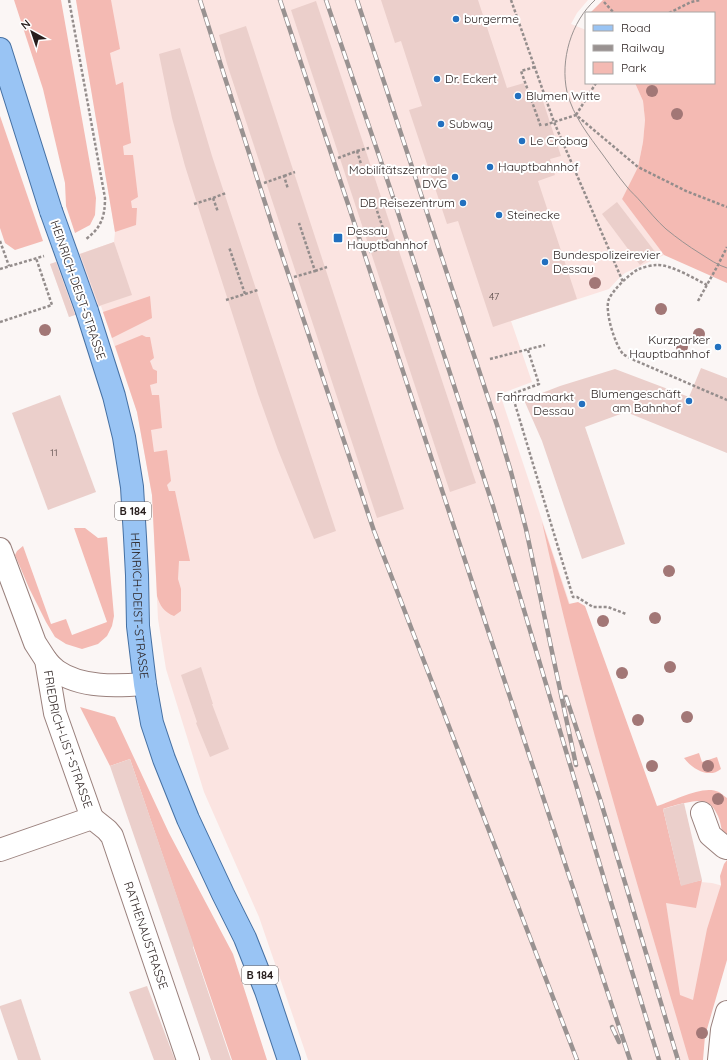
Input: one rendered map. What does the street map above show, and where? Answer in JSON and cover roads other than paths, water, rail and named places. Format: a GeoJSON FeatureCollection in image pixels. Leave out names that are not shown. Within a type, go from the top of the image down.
{"type":"FeatureCollection","features":[{"type":"Feature","properties":{"kind":"main road","name":"HEINRICH-DEIST-STRASSE"},"geometry":{"type":"LineString","coordinates":[[0,49],[51,211],[114,396],[124,437],[132,487],[138,575],[138,626],[145,684],[152,723],[164,759],[188,819],[245,938],[266,991],[289,1060]]}},
{"type":"Feature","properties":{"kind":"street","name":"FRIEDRICH-LIST-STRASSE"},"geometry":{"type":"LineString","coordinates":[[0,549],[35,643],[46,660],[55,714],[92,818]]}},
{"type":"Feature","properties":{"kind":"street"},"geometry":{"type":"LineString","coordinates":[[46,660],[56,671],[82,682],[122,686],[145,684]]}},
{"type":"Feature","properties":{"kind":"street"},"geometry":{"type":"LineString","coordinates":[[702,813],[710,835],[727,848]]}},
{"type":"Feature","properties":{"kind":"street"},"geometry":{"type":"LineString","coordinates":[[0,850],[92,818]]}},
{"type":"Feature","properties":{"kind":"street","name":"RATHENAUSTRASSE"},"geometry":{"type":"LineString","coordinates":[[92,818],[112,836],[188,1060]]}},
{"type":"Feature","properties":{"kind":"street"},"geometry":{"type":"LineString","coordinates":[[719,1060],[722,1030],[727,1012]]}},
{"type":"Feature","properties":{"kind":"tram line"},"geometry":{"type":"LineString","coordinates":[[595,0],[587,9],[574,30],[566,55],[565,80],[567,92],[573,109],[587,133],[618,175],[659,223],[713,262],[727,268]]}},
{"type":"Feature","properties":{"kind":"railway"},"geometry":{"type":"LineString","coordinates":[[200,0],[275,234],[374,531],[577,1060]]}},
{"type":"Feature","properties":{"kind":"railway"},"geometry":{"type":"LineString","coordinates":[[280,0],[630,1060]]}},
{"type":"Feature","properties":{"kind":"railway"},"geometry":{"type":"LineString","coordinates":[[326,0],[390,188],[493,506],[659,1060]]}},
{"type":"Feature","properties":{"kind":"railway"},"geometry":{"type":"LineString","coordinates":[[357,0],[497,425],[511,472],[526,529],[576,765]]}},
{"type":"Feature","properties":{"kind":"railway"},"geometry":{"type":"LineString","coordinates":[[566,697],[600,799],[678,1060]]}},
{"type":"Feature","properties":{"kind":"railway"},"geometry":{"type":"LineString","coordinates":[[612,1027],[619,1042]]}},
{"type":"Feature","properties":{"kind":"place","name":"burgerme"},"geometry":{"type":"Point","coordinates":[456,19]}},
{"type":"Feature","properties":{"kind":"place","name":"Dr. Eckert"},"geometry":{"type":"Point","coordinates":[437,79]}},
{"type":"Feature","properties":{"kind":"place","name":"Blumen Witte"},"geometry":{"type":"Point","coordinates":[518,96]}},
{"type":"Feature","properties":{"kind":"place","name":"Subway"},"geometry":{"type":"Point","coordinates":[441,124]}},
{"type":"Feature","properties":{"kind":"place","name":"Le Crobag"},"geometry":{"type":"Point","coordinates":[522,141]}},
{"type":"Feature","properties":{"kind":"place","name":"Hauptbahnhof"},"geometry":{"type":"Point","coordinates":[490,167]}},
{"type":"Feature","properties":{"kind":"place","name":"Mobilitätszentrale DVG"},"geometry":{"type":"Point","coordinates":[455,177]}},
{"type":"Feature","properties":{"kind":"place","name":"DB Reisezentrum"},"geometry":{"type":"Point","coordinates":[463,203]}},
{"type":"Feature","properties":{"kind":"place","name":"Steinecke"},"geometry":{"type":"Point","coordinates":[499,215]}},
{"type":"Feature","properties":{"kind":"place","name":"Dessau Hauptbahnhof"},"geometry":{"type":"Point","coordinates":[338,238]}},
{"type":"Feature","properties":{"kind":"place","name":"Bundespolizeirevier Dessau"},"geometry":{"type":"Point","coordinates":[545,262]}},
{"type":"Feature","properties":{"kind":"place","name":"Kurzparker Hauptbahnhof"},"geometry":{"type":"Point","coordinates":[718,347]}},
{"type":"Feature","properties":{"kind":"place","name":"Blumengeschäft am Bahnhof"},"geometry":{"type":"Point","coordinates":[689,401]}},
{"type":"Feature","properties":{"kind":"place","name":"Fahrradmarkt Dessau"},"geometry":{"type":"Point","coordinates":[582,404]}}]}
